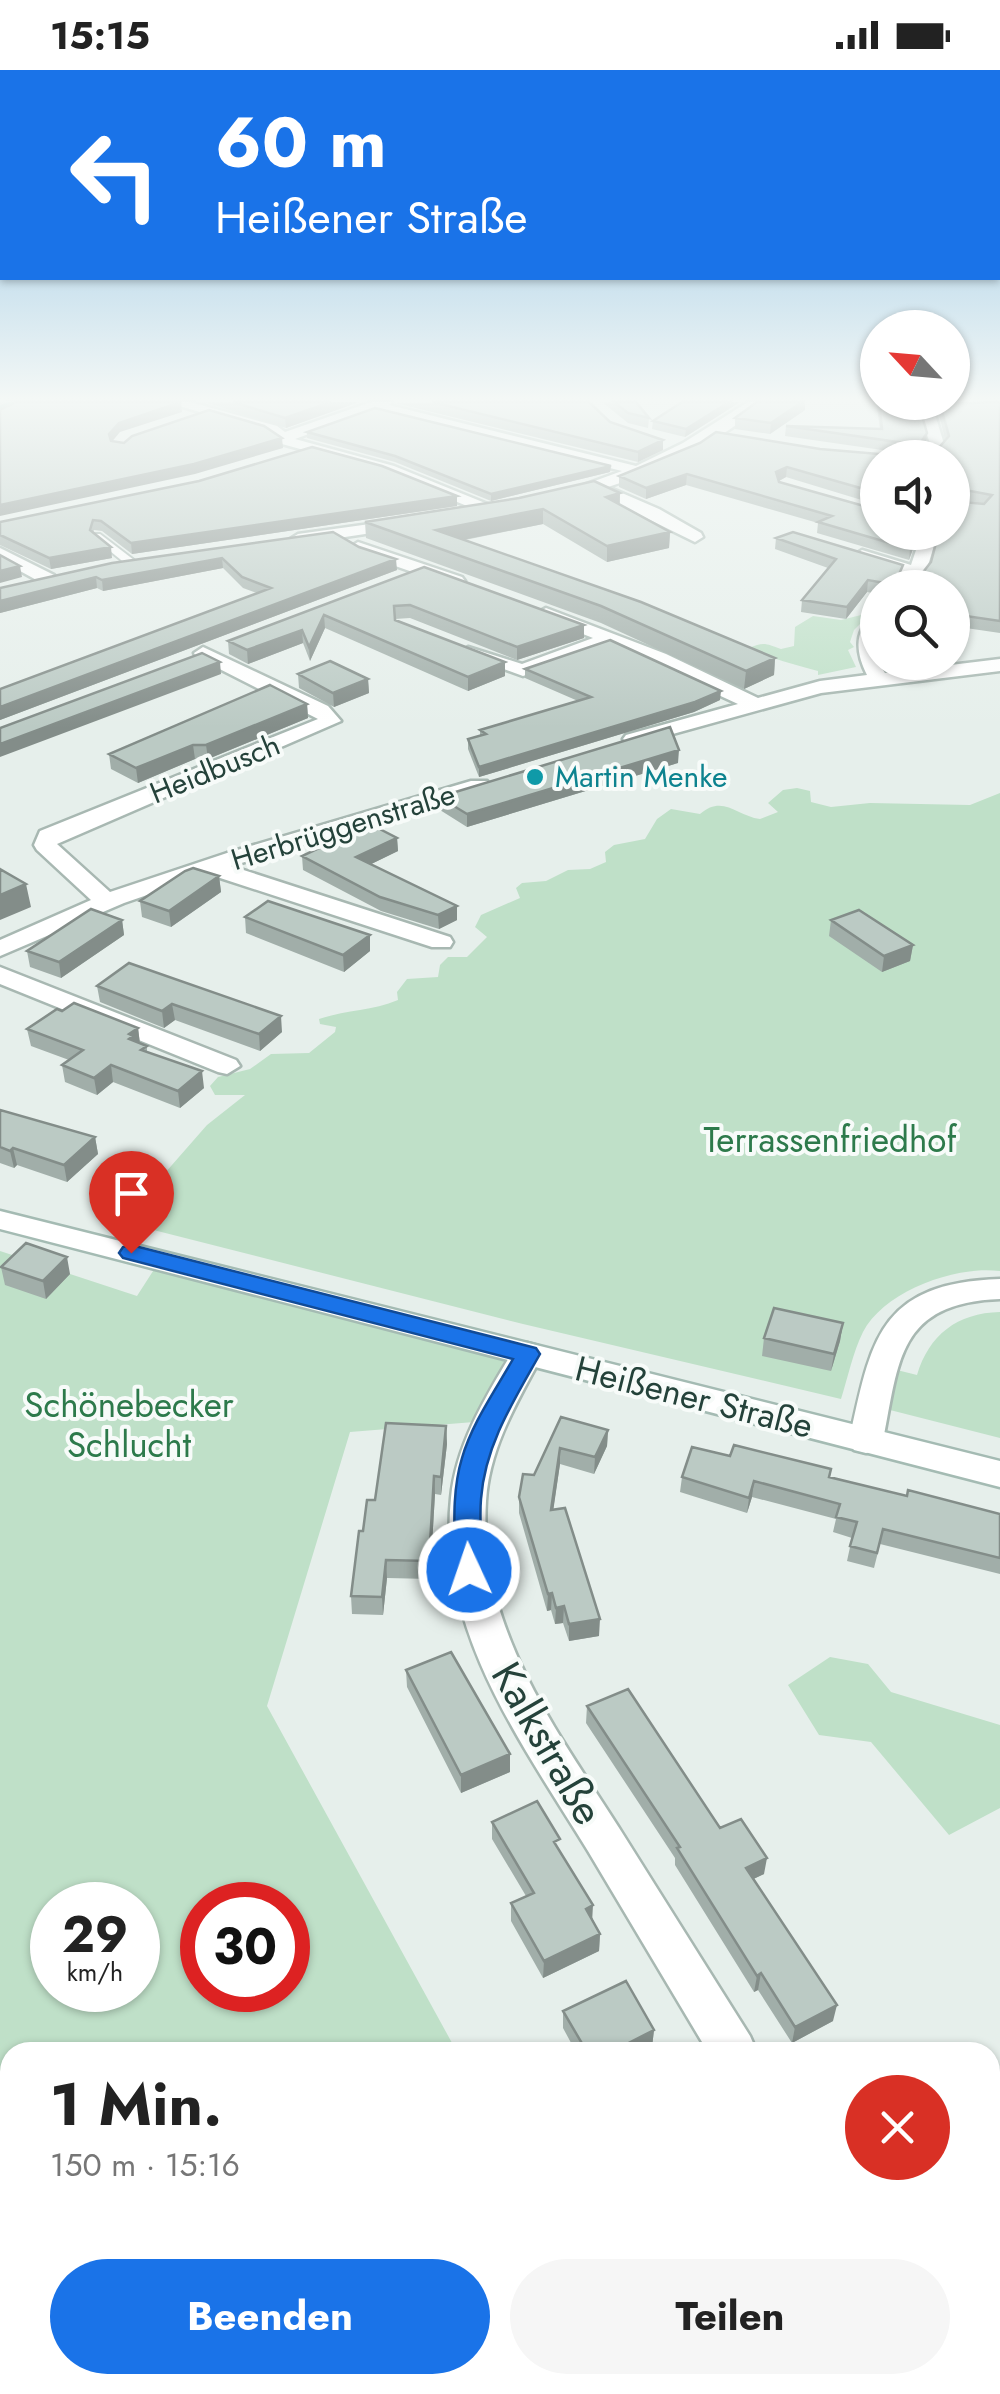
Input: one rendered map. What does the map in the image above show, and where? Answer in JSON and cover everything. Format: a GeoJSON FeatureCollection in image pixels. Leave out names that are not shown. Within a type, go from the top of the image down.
{"type":"FeatureCollection","features":[{"type":"Feature","properties":{"kind":"street"},"geometry":{"type":"LineString","coordinates":[[458,515],[487,510]]}},
{"type":"Feature","properties":{"kind":"street"},"geometry":{"type":"LineString","coordinates":[[649,510],[695,536]]}},
{"type":"Feature","properties":{"kind":"street"},"geometry":{"type":"LineString","coordinates":[[283,541],[427,520]]}},
{"type":"Feature","properties":{"kind":"street"},"geometry":{"type":"LineString","coordinates":[[338,534],[355,546],[480,590]]}},
{"type":"Feature","properties":{"kind":"street"},"geometry":{"type":"LineString","coordinates":[[0,552],[57,577],[20,586]]}},
{"type":"Feature","properties":{"kind":"street"},"geometry":{"type":"LineString","coordinates":[[851,552],[890,570]]}},
{"type":"Feature","properties":{"kind":"street"},"geometry":{"type":"LineString","coordinates":[[100,568],[138,561]]}},
{"type":"Feature","properties":{"kind":"street"},"geometry":{"type":"LineString","coordinates":[[387,584],[424,570]]}},
{"type":"Feature","properties":{"kind":"street"},"geometry":{"type":"LineString","coordinates":[[525,605],[612,638],[754,704]]}},
{"type":"Feature","properties":{"kind":"street"},"geometry":{"type":"LineString","coordinates":[[450,646],[498,665],[523,670],[612,638]]}},
{"type":"Feature","properties":{"kind":"street","name":"Heidbusch"},"geometry":{"type":"LineString","coordinates":[[106,901],[45,845],[48,836],[332,721],[321,710],[204,653]]}},
{"type":"Feature","properties":{"kind":"street"},"geometry":{"type":"LineString","coordinates":[[970,669],[1000,666]]}},
{"type":"Feature","properties":{"kind":"street"},"geometry":{"type":"LineString","coordinates":[[604,748],[754,704],[873,680]]}},
{"type":"Feature","properties":{"kind":"street","name":"Herbrüggenstraße"},"geometry":{"type":"LineString","coordinates":[[0,950],[106,901],[492,782]]}},
{"type":"Feature","properties":{"kind":"street","name":"Herbrüggenstraße"},"geometry":{"type":"LineString","coordinates":[[210,867],[441,942]]}},
{"type":"Feature","properties":{"kind":"street"},"geometry":{"type":"LineString","coordinates":[[0,975],[227,1066]]}},
{"type":"Feature","properties":{"kind":"street","name":"Heißener Straße"},"geometry":{"type":"LineString","coordinates":[[0,1220],[1000,1474]]}},
{"type":"Feature","properties":{"kind":"street"},"geometry":{"type":"LineString","coordinates":[[866,1441],[884,1358],[897,1332],[938,1301],[974,1290],[1000,1289]]}},
{"type":"Feature","properties":{"kind":"street","name":"Kalkstraße"},"geometry":{"type":"LineString","coordinates":[[528,1354],[488,1424],[475,1458],[466,1535],[478,1610],[524,1711],[728,2042]]}},
{"type":"Feature","properties":{"kind":"lane"},"geometry":{"type":"LineString","coordinates":[[97,536],[138,561]]}},
{"type":"Feature","properties":{"kind":"green space"},"geometry":{"type":"Polygon","coordinates":[[[860,615],[860,624],[850,642],[854,647],[848,650],[856,667],[818,675],[818,671],[749,648],[762,644],[781,649],[794,646],[795,627],[813,616],[841,620],[860,615]]]}},
{"type":"Feature","properties":{"kind":"green space","name":"Terrassenfriedhof"},"geometry":{"type":"Polygon","coordinates":[[[783,790],[810,791],[811,802],[831,807],[870,803],[970,805],[1000,793],[1000,1271],[943,1277],[887,1304],[863,1332],[841,1399],[523,1324],[122,1222],[207,1125],[245,1095],[215,1095],[210,1086],[218,1077],[250,1069],[271,1054],[309,1053],[335,1032],[336,1027],[320,1024],[319,1019],[388,1004],[398,1000],[397,992],[407,979],[438,977],[440,965],[448,957],[467,957],[487,937],[475,927],[481,915],[520,898],[516,888],[522,883],[546,881],[568,870],[590,869],[606,862],[605,852],[614,845],[645,839],[657,819],[671,809],[700,814],[708,808],[723,806],[760,819],[778,812],[768,803],[783,790]]]}},
{"type":"Feature","properties":{"kind":"green space","name":"Schönebecker Schlucht"},"geometry":{"type":"Polygon","coordinates":[[[0,1251],[137,1296],[155,1268],[508,1353],[474,1422],[350,1432],[267,1706],[452,2042],[0,2042],[0,1251]]]}},
{"type":"Feature","properties":{"kind":"green space"},"geometry":{"type":"Polygon","coordinates":[[[1000,1312],[1000,1438],[890,1410],[893,1369],[917,1375],[929,1348],[947,1329],[971,1317],[1000,1312]]]}},
{"type":"Feature","properties":{"kind":"green space"},"geometry":{"type":"Polygon","coordinates":[[[830,1657],[868,1664],[891,1692],[1000,1725],[1000,1808],[949,1835],[871,1742],[819,1735],[788,1685],[830,1657]]]}},
{"type":"Feature","properties":{"kind":"building"},"geometry":{"type":"Polygon","coordinates":[[[56,510],[357,510],[131,543],[101,521],[93,520],[90,530],[111,547],[49,558],[0,535],[0,522],[56,510]]]}},
{"type":"Feature","properties":{"kind":"building"},"geometry":{"type":"Polygon","coordinates":[[[439,510],[536,510],[436,530],[641,602],[775,658],[746,671],[601,606],[365,522],[439,510]]]}},
{"type":"Feature","properties":{"kind":"building"},"geometry":{"type":"Polygon","coordinates":[[[546,510],[631,510],[670,532],[607,546],[546,510]]]}},
{"type":"Feature","properties":{"kind":"building"},"geometry":{"type":"Polygon","coordinates":[[[813,510],[860,510],[860,534],[818,522],[832,516],[813,510]]]}},
{"type":"Feature","properties":{"kind":"building"},"geometry":{"type":"Polygon","coordinates":[[[970,510],[1000,510],[1000,621],[970,617],[970,570],[925,570],[934,550],[970,550],[970,510]]]}},
{"type":"Feature","properties":{"kind":"building"},"geometry":{"type":"Polygon","coordinates":[[[333,532],[359,547],[396,559],[0,707],[0,689],[271,588],[242,577],[222,558],[102,580],[96,577],[0,601],[0,588],[112,563],[333,532]]]}},
{"type":"Feature","properties":{"kind":"building"},"geometry":{"type":"Polygon","coordinates":[[[793,532],[903,565],[901,570],[860,570],[860,590],[847,607],[802,600],[836,559],[776,538],[793,532]]]}},
{"type":"Feature","properties":{"kind":"building"},"geometry":{"type":"Polygon","coordinates":[[[0,555],[20,566],[0,571],[0,555]]]}},
{"type":"Feature","properties":{"kind":"building"},"geometry":{"type":"Polygon","coordinates":[[[424,567],[584,625],[517,647],[410,605],[394,606],[395,620],[505,662],[468,677],[324,615],[309,647],[302,630],[247,650],[228,641],[424,567]]]}},
{"type":"Feature","properties":{"kind":"building"},"geometry":{"type":"Polygon","coordinates":[[[610,640],[721,691],[479,767],[468,739],[486,734],[480,730],[591,697],[525,669],[610,640]]]}},
{"type":"Feature","properties":{"kind":"building"},"geometry":{"type":"Polygon","coordinates":[[[202,653],[220,662],[0,744],[0,728],[202,653]]]}},
{"type":"Feature","properties":{"kind":"building"},"geometry":{"type":"Polygon","coordinates":[[[330,661],[368,679],[333,693],[298,674],[330,661]]]}},
{"type":"Feature","properties":{"kind":"building"},"geometry":{"type":"Polygon","coordinates":[[[270,685],[307,704],[136,768],[109,754],[270,685]]]}},
{"type":"Feature","properties":{"kind":"building"},"geometry":{"type":"Polygon","coordinates":[[[670,727],[679,750],[467,814],[439,797],[670,727]]]}},
{"type":"Feature","properties":{"kind":"building"},"geometry":{"type":"Polygon","coordinates":[[[370,824],[397,838],[356,857],[457,906],[438,915],[380,897],[302,856],[370,824]]]}},
{"type":"Feature","properties":{"kind":"building"},"geometry":{"type":"Polygon","coordinates":[[[193,868],[219,876],[169,911],[140,901],[185,871],[193,868]]]}},
{"type":"Feature","properties":{"kind":"building"},"geometry":{"type":"Polygon","coordinates":[[[0,869],[26,884],[0,895],[0,869]]]}},
{"type":"Feature","properties":{"kind":"building"},"geometry":{"type":"Polygon","coordinates":[[[268,901],[370,935],[343,955],[245,917],[268,901]]]}},
{"type":"Feature","properties":{"kind":"building"},"geometry":{"type":"Polygon","coordinates":[[[91,909],[122,920],[59,962],[27,951],[91,909]]]}},
{"type":"Feature","properties":{"kind":"building"},"geometry":{"type":"Polygon","coordinates":[[[859,910],[913,945],[884,956],[831,920],[859,910]]]}},
{"type":"Feature","properties":{"kind":"building"},"geometry":{"type":"Polygon","coordinates":[[[129,963],[281,1016],[259,1034],[172,1004],[162,1011],[97,986],[129,963]]]}},
{"type":"Feature","properties":{"kind":"building"},"geometry":{"type":"Polygon","coordinates":[[[74,1003],[138,1028],[129,1034],[133,1036],[129,1039],[147,1046],[141,1050],[202,1071],[178,1091],[111,1065],[94,1078],[62,1065],[83,1050],[27,1029],[74,1003]]]}},
{"type":"Feature","properties":{"kind":"building"},"geometry":{"type":"Polygon","coordinates":[[[0,1110],[95,1137],[64,1165],[13,1148],[10,1151],[0,1147],[0,1110]]]}},
{"type":"Feature","properties":{"kind":"building"},"geometry":{"type":"Polygon","coordinates":[[[26,1243],[67,1257],[43,1281],[1,1267],[26,1243]]]}},
{"type":"Feature","properties":{"kind":"building"},"geometry":{"type":"Polygon","coordinates":[[[774,1308],[843,1323],[834,1354],[764,1338],[774,1308]]]}},
{"type":"Feature","properties":{"kind":"building"},"geometry":{"type":"Polygon","coordinates":[[[561,1417],[608,1430],[595,1457],[560,1448],[551,1510],[565,1508],[600,1619],[569,1624],[564,1606],[556,1608],[552,1593],[548,1594],[519,1497],[523,1474],[534,1475],[561,1417]]]}},
{"type":"Feature","properties":{"kind":"building"},"geometry":{"type":"Polygon","coordinates":[[[386,1423],[446,1426],[441,1477],[434,1476],[429,1561],[386,1560],[382,1597],[351,1596],[359,1531],[363,1531],[367,1500],[375,1500],[386,1423]]]}},
{"type":"Feature","properties":{"kind":"building"},"geometry":{"type":"Polygon","coordinates":[[[734,1445],[831,1469],[829,1477],[907,1496],[908,1490],[1000,1514],[1000,1558],[883,1529],[877,1553],[850,1546],[857,1522],[836,1517],[840,1504],[754,1481],[749,1498],[682,1477],[692,1447],[730,1456],[734,1445]]]}},
{"type":"Feature","properties":{"kind":"building"},"geometry":{"type":"Polygon","coordinates":[[[451,1652],[510,1754],[461,1775],[406,1670],[451,1652]]]}},
{"type":"Feature","properties":{"kind":"building"},"geometry":{"type":"Polygon","coordinates":[[[628,1689],[720,1828],[741,1819],[767,1858],[746,1868],[837,2005],[795,2027],[761,1973],[757,1976],[677,1848],[680,1847],[587,1706],[628,1689]]]}},
{"type":"Feature","properties":{"kind":"building"},"geometry":{"type":"Polygon","coordinates":[[[537,1801],[560,1839],[554,1842],[593,1905],[586,1909],[600,1934],[544,1961],[511,1903],[534,1893],[492,1822],[537,1801]]]}},
{"type":"Feature","properties":{"kind":"building"},"geometry":{"type":"Polygon","coordinates":[[[626,1981],[654,2030],[631,2042],[581,2042],[563,2011],[626,1981]]]}},
{"type":"Feature","properties":{"kind":"place","name":"Martin Menke"},"geometry":{"type":"Point","coordinates":[535,777]}},
{"type":"Feature","properties":{"kind":"route"},"geometry":{"type":"LineString","coordinates":[[131,1253],[528,1354],[488,1424],[475,1458],[466,1535],[469,1570]]}}]}
